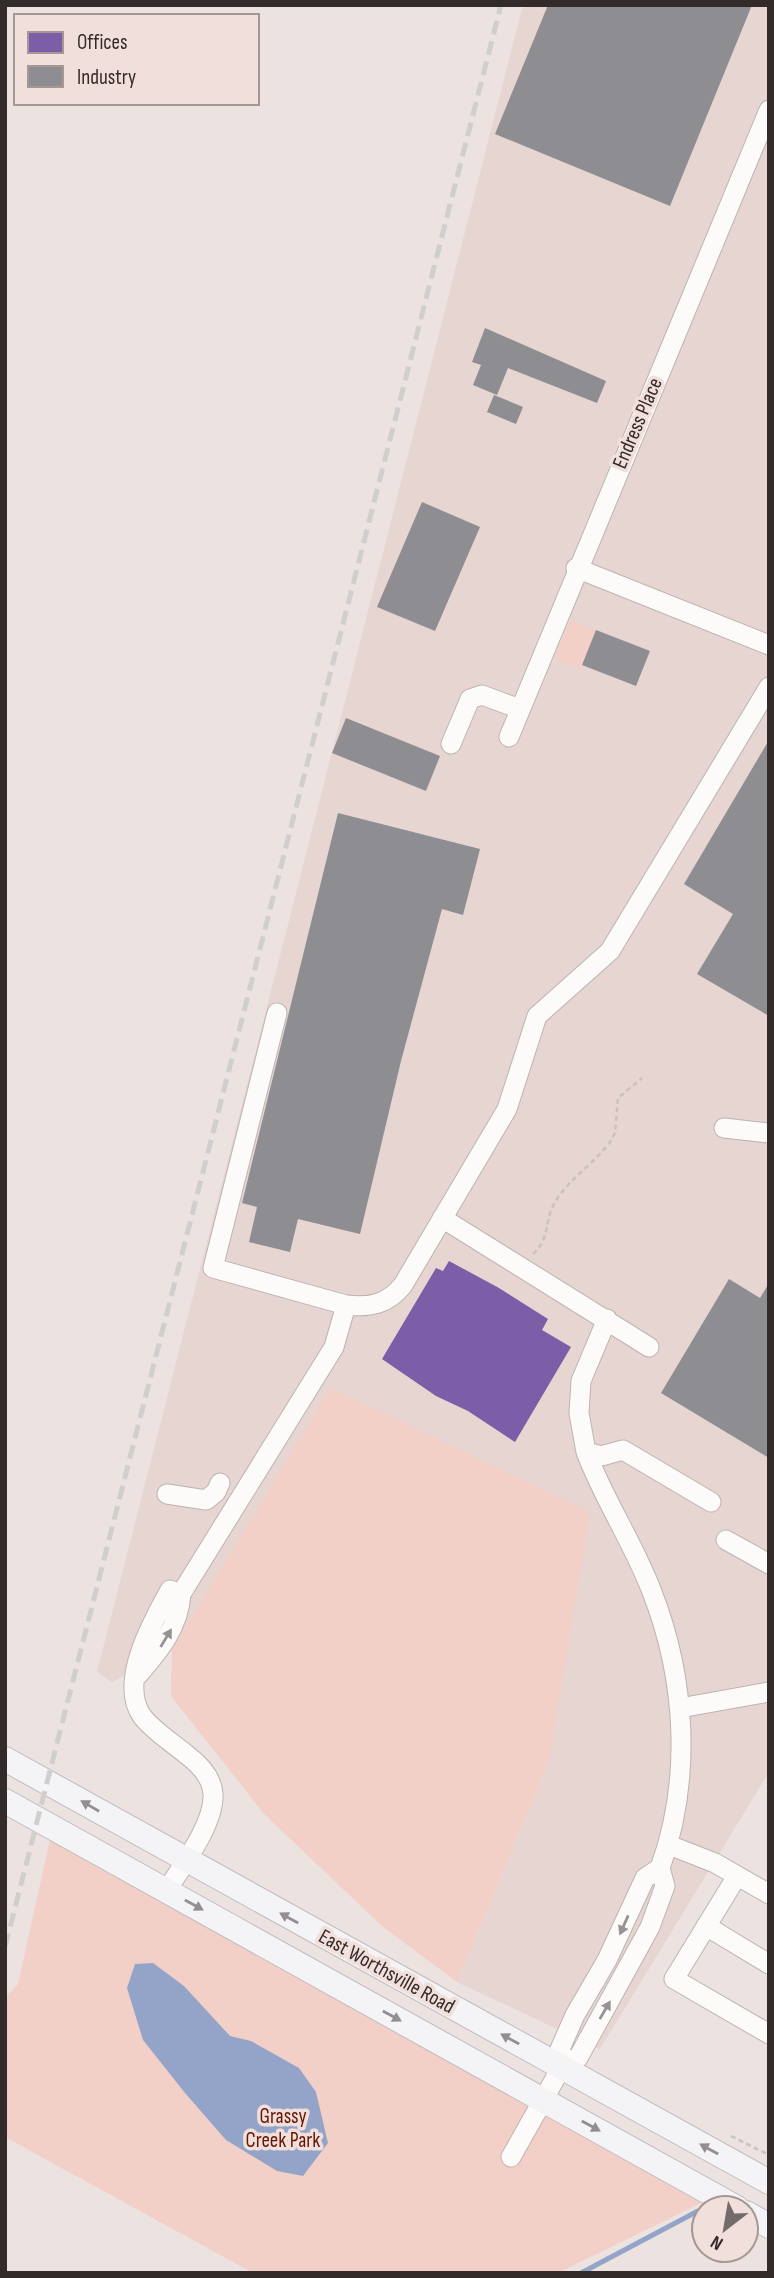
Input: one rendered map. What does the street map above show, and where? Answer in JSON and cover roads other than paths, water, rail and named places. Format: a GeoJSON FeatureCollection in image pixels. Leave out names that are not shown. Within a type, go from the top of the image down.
{"type":"FeatureCollection","features":[{"type":"Feature","properties":{"kind":"main road","name":"East Worthsville Road"},"geometry":{"type":"LineString","coordinates":[[5,1759],[185,1861],[563,2064],[769,2182]]}},
{"type":"Feature","properties":{"kind":"main road","name":"East Worthsville Road"},"geometry":{"type":"LineString","coordinates":[[5,1801],[712,2194]]}},
{"type":"Feature","properties":{"kind":"street","name":"Endress Place"},"geometry":{"type":"LineString","coordinates":[[509,737],[576,568],[769,110]]}},
{"type":"Feature","properties":{"kind":"street"},"geometry":{"type":"LineString","coordinates":[[576,568],[769,645]]}},
{"type":"Feature","properties":{"kind":"street"},"geometry":{"type":"LineString","coordinates":[[277,1013],[213,1268],[346,1305],[358,1307],[384,1303],[395,1295],[513,1096],[537,1016],[610,951],[769,687]]}},
{"type":"Feature","properties":{"kind":"street"},"geometry":{"type":"LineString","coordinates":[[451,744],[470,699],[482,695],[520,709]]}},
{"type":"Feature","properties":{"kind":"street"},"geometry":{"type":"LineString","coordinates":[[724,1128],[769,1133]]}},
{"type":"Feature","properties":{"kind":"street"},"geometry":{"type":"LineString","coordinates":[[442,1218],[649,1347]]}},
{"type":"Feature","properties":{"kind":"street"},"geometry":{"type":"LineString","coordinates":[[167,1891],[212,1808],[213,1792],[209,1779],[196,1762],[142,1716],[135,1696],[138,1675],[157,1653],[180,1616],[175,1592],[334,1347],[346,1305]]}},
{"type":"Feature","properties":{"kind":"street"},"geometry":{"type":"LineString","coordinates":[[511,2157],[563,2064],[578,2059],[636,1957],[665,1886],[660,1868],[669,1845],[680,1768],[680,1708],[652,1591],[586,1452],[579,1413],[581,1381],[607,1319]]}},
{"type":"Feature","properties":{"kind":"street"},"geometry":{"type":"LineString","coordinates":[[586,1452],[601,1456],[623,1450],[711,1502]]}},
{"type":"Feature","properties":{"kind":"street"},"geometry":{"type":"LineString","coordinates":[[167,1494],[206,1500],[216,1492],[220,1483]]}},
{"type":"Feature","properties":{"kind":"street"},"geometry":{"type":"LineString","coordinates":[[726,1540],[769,1564]]}},
{"type":"Feature","properties":{"kind":"street"},"geometry":{"type":"LineString","coordinates":[[680,1708],[769,1692]]}},
{"type":"Feature","properties":{"kind":"street"},"geometry":{"type":"LineString","coordinates":[[669,1845],[715,1863],[769,1894]]}},
{"type":"Feature","properties":{"kind":"street"},"geometry":{"type":"LineString","coordinates":[[737,1876],[674,1979],[769,2034]]}},
{"type":"Feature","properties":{"kind":"street"},"geometry":{"type":"LineString","coordinates":[[706,1926],[769,1964]]}},
{"type":"Feature","properties":{"kind":"water"},"geometry":{"type":"Polygon","coordinates":[[[153,1963],[184,1986],[230,2036],[251,2041],[299,2068],[316,2092],[328,2143],[303,2176],[277,2171],[226,2140],[143,2040],[127,1988],[135,1964],[153,1963]]]}},
{"type":"Feature","properties":{"kind":"waterway"},"geometry":{"type":"LineString","coordinates":[[581,2273],[690,2215]]}},
{"type":"Feature","properties":{"kind":"railway"},"geometry":{"type":"LineString","coordinates":[[5,1947],[501,5]]}},
{"type":"Feature","properties":{"kind":"park label","name":"Grassy Creek Park"},"geometry":{"type":"Point","coordinates":[283,2128]}}]}
